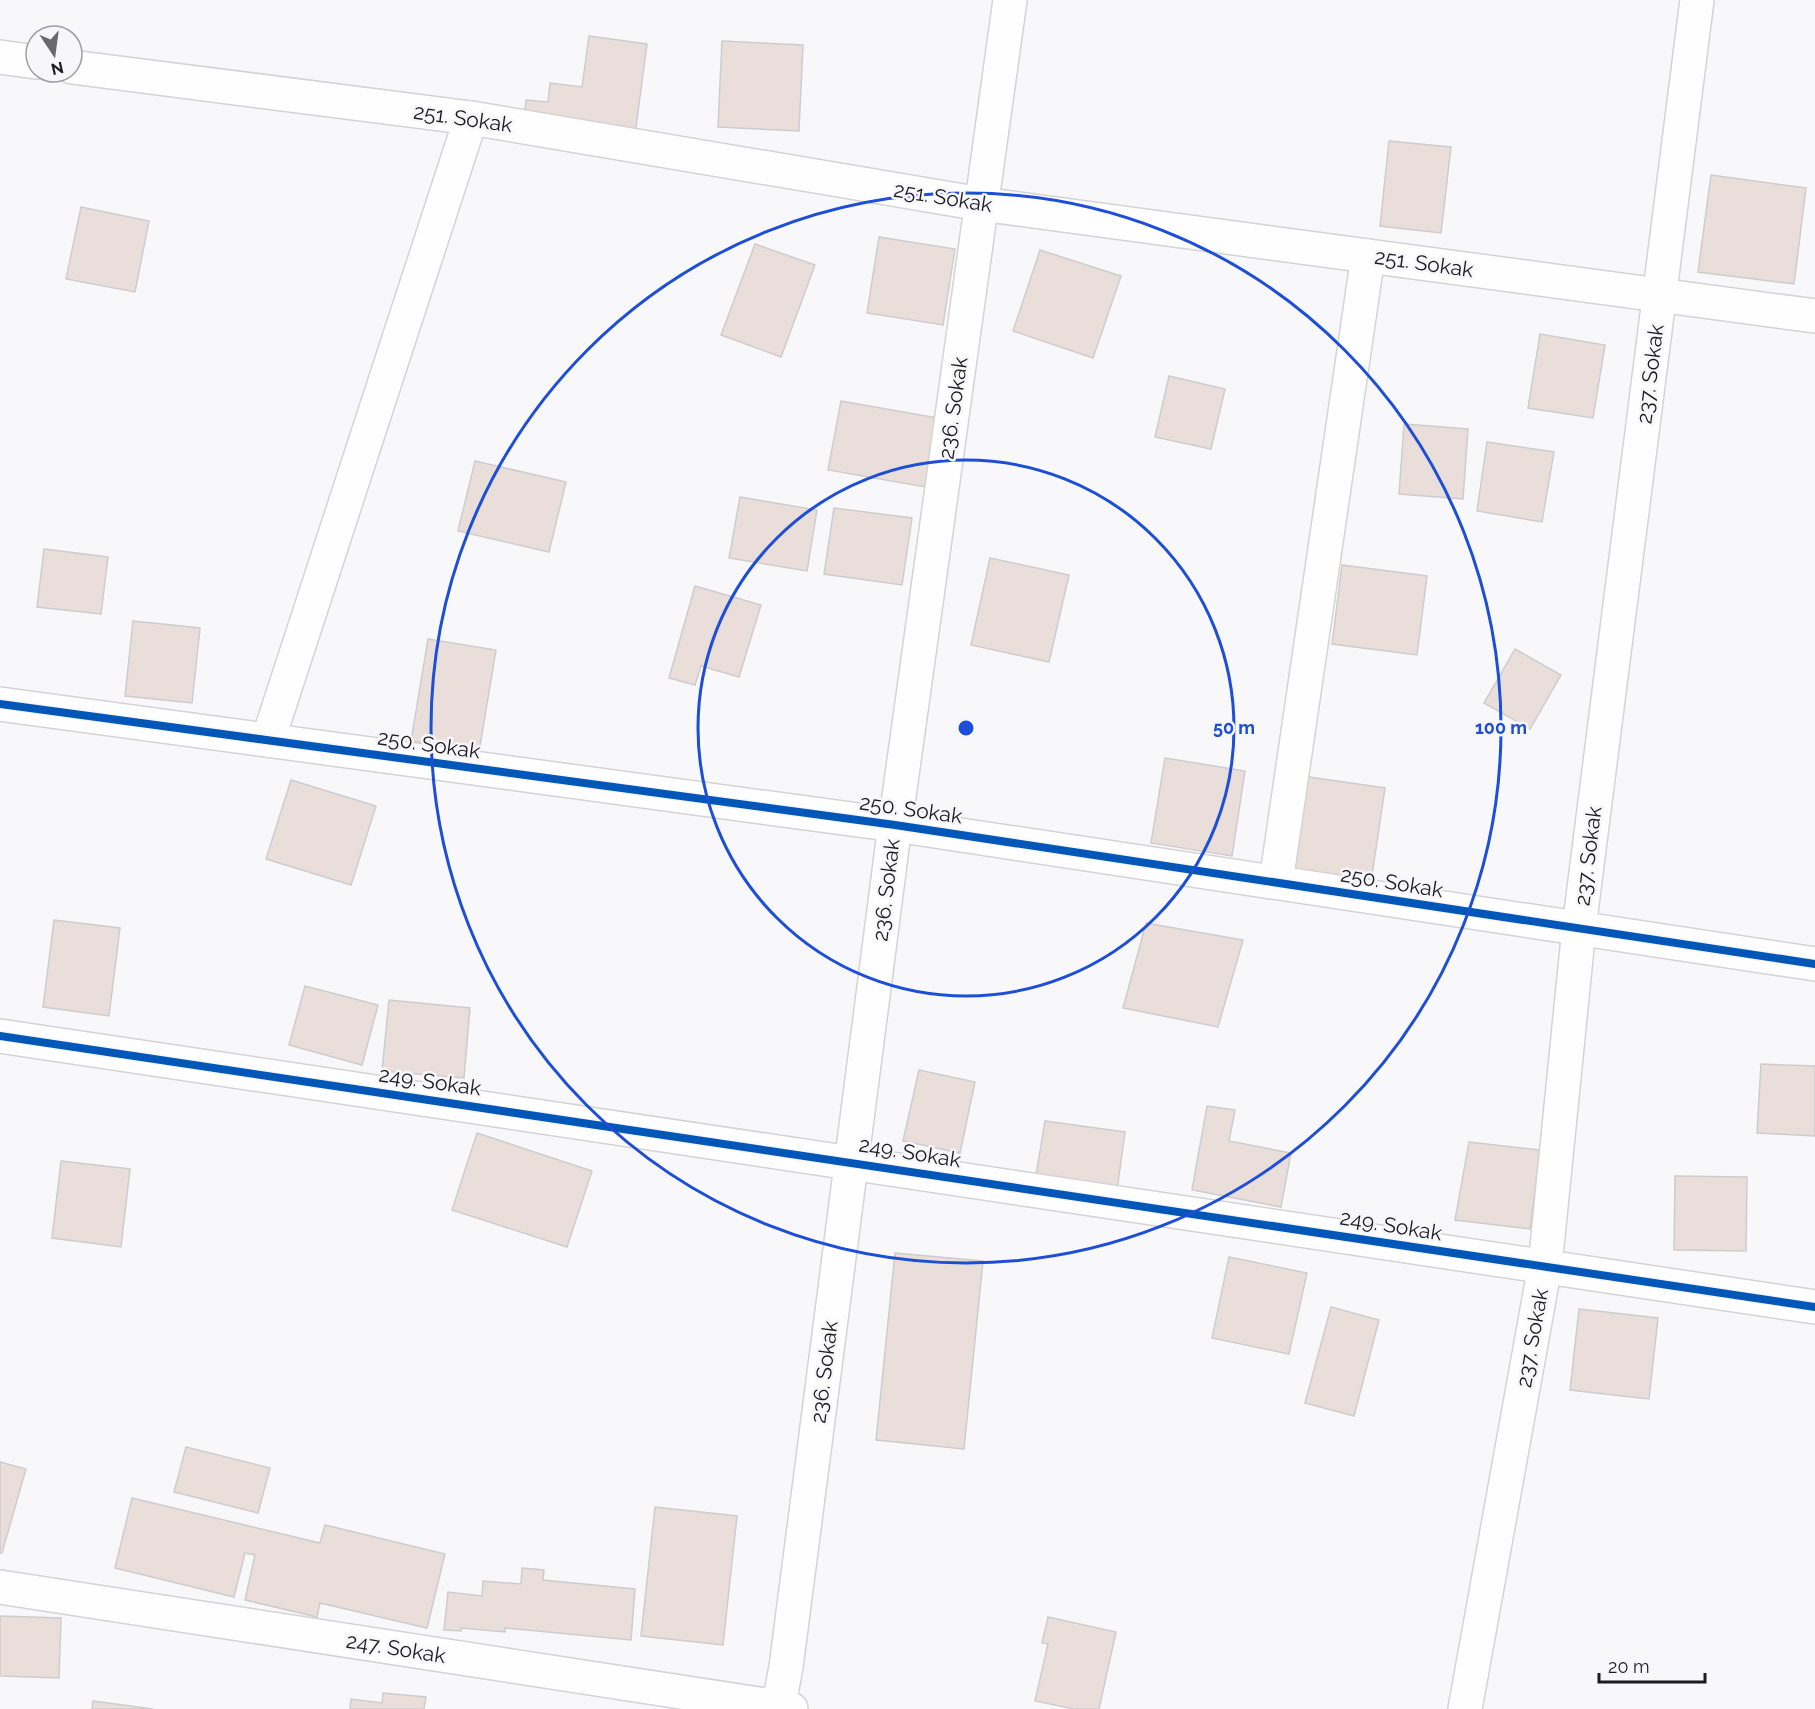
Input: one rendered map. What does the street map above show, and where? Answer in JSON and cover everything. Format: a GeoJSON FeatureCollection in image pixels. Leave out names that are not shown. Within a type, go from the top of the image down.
{"type":"FeatureCollection","features":[{"type":"Feature","properties":{"kind":"street","name":"236. Sokak"},"geometry":{"type":"LineString","coordinates":[[782,1708],[895,825],[1010,0]]}},
{"type":"Feature","properties":{"kind":"street","name":"237. Sokak"},"geometry":{"type":"LineString","coordinates":[[1465,1709],[1545,1266],[1579,928],[1697,0]]}},
{"type":"Feature","properties":{"kind":"street"},"geometry":{"type":"LineString","coordinates":[[0,57],[24,60]]}},
{"type":"Feature","properties":{"kind":"street","name":"251. Sokak"},"geometry":{"type":"LineString","coordinates":[[84,69],[471,118],[981,204],[1815,316]]}},
{"type":"Feature","properties":{"kind":"street"},"geometry":{"type":"LineString","coordinates":[[268,740],[471,118]]}},
{"type":"Feature","properties":{"kind":"street"},"geometry":{"type":"LineString","coordinates":[[1276,882],[1368,256]]}},
{"type":"Feature","properties":{"kind":"street","name":"250. Sokak"},"geometry":{"type":"LineString","coordinates":[[0,704],[895,825],[1815,964]]}},
{"type":"Feature","properties":{"kind":"street","name":"249. Sokak"},"geometry":{"type":"LineString","coordinates":[[0,1036],[1815,1307]]}},
{"type":"Feature","properties":{"kind":"street","name":"247. Sokak"},"geometry":{"type":"LineString","coordinates":[[0,1587],[782,1708]]}},
{"type":"Feature","properties":{"kind":"building"},"geometry":{"type":"Polygon","coordinates":[[[589,36],[647,44],[635,135],[524,120],[526,100],[548,102],[550,83],[582,87],[589,36]]]}},
{"type":"Feature","properties":{"kind":"building"},"geometry":{"type":"Polygon","coordinates":[[[722,41],[803,45],[799,131],[718,127],[722,41]]]}},
{"type":"Feature","properties":{"kind":"building"},"geometry":{"type":"Polygon","coordinates":[[[1389,141],[1451,147],[1441,233],[1380,226],[1389,141]]]}},
{"type":"Feature","properties":{"kind":"building"},"geometry":{"type":"Polygon","coordinates":[[[1711,175],[1806,188],[1794,284],[1698,272],[1711,175]]]}},
{"type":"Feature","properties":{"kind":"building"},"geometry":{"type":"Polygon","coordinates":[[[81,207],[149,221],[135,292],[66,279],[81,207]]]}},
{"type":"Feature","properties":{"kind":"building"},"geometry":{"type":"Polygon","coordinates":[[[879,237],[955,249],[943,325],[867,313],[879,237]]]}},
{"type":"Feature","properties":{"kind":"building"},"geometry":{"type":"Polygon","coordinates":[[[755,244],[815,265],[781,357],[721,335],[755,244]]]}},
{"type":"Feature","properties":{"kind":"building"},"geometry":{"type":"Polygon","coordinates":[[[1040,250],[1121,276],[1093,358],[1013,331],[1040,250]]]}},
{"type":"Feature","properties":{"kind":"building"},"geometry":{"type":"Polygon","coordinates":[[[1540,334],[1605,345],[1593,418],[1528,408],[1540,334]]]}},
{"type":"Feature","properties":{"kind":"building"},"geometry":{"type":"Polygon","coordinates":[[[1169,376],[1225,389],[1211,449],[1155,437],[1169,376]]]}},
{"type":"Feature","properties":{"kind":"building"},"geometry":{"type":"Polygon","coordinates":[[[841,401],[938,418],[925,487],[828,470],[841,401]]]}},
{"type":"Feature","properties":{"kind":"building"},"geometry":{"type":"Polygon","coordinates":[[[1404,424],[1468,429],[1463,499],[1399,494],[1404,424]]]}},
{"type":"Feature","properties":{"kind":"building"},"geometry":{"type":"Polygon","coordinates":[[[1487,442],[1554,452],[1542,522],[1477,511],[1487,442]]]}},
{"type":"Feature","properties":{"kind":"building"},"geometry":{"type":"Polygon","coordinates":[[[475,461],[566,482],[549,552],[458,531],[475,461]]]}},
{"type":"Feature","properties":{"kind":"building"},"geometry":{"type":"Polygon","coordinates":[[[740,497],[817,510],[807,571],[729,558],[740,497]]]}},
{"type":"Feature","properties":{"kind":"building"},"geometry":{"type":"Polygon","coordinates":[[[834,508],[912,518],[902,585],[824,574],[834,508]]]}},
{"type":"Feature","properties":{"kind":"building"},"geometry":{"type":"Polygon","coordinates":[[[44,549],[108,557],[101,614],[37,607],[44,549]]]}},
{"type":"Feature","properties":{"kind":"building"},"geometry":{"type":"Polygon","coordinates":[[[990,558],[1069,575],[1049,662],[971,645],[990,558]]]}},
{"type":"Feature","properties":{"kind":"building"},"geometry":{"type":"Polygon","coordinates":[[[1342,565],[1427,576],[1417,655],[1332,644],[1342,565]]]}},
{"type":"Feature","properties":{"kind":"building"},"geometry":{"type":"Polygon","coordinates":[[[695,586],[761,605],[739,677],[701,666],[695,685],[669,678],[695,586]]]}},
{"type":"Feature","properties":{"kind":"building"},"geometry":{"type":"Polygon","coordinates":[[[133,621],[200,628],[192,703],[125,696],[133,621]]]}},
{"type":"Feature","properties":{"kind":"building"},"geometry":{"type":"Polygon","coordinates":[[[428,639],[496,650],[479,752],[411,741],[428,639]]]}},
{"type":"Feature","properties":{"kind":"building"},"geometry":{"type":"Polygon","coordinates":[[[1515,649],[1561,675],[1530,729],[1484,703],[1515,649]]]}},
{"type":"Feature","properties":{"kind":"building"},"geometry":{"type":"Polygon","coordinates":[[[1165,758],[1245,771],[1232,856],[1151,843],[1165,758]]]}},
{"type":"Feature","properties":{"kind":"building"},"geometry":{"type":"Polygon","coordinates":[[[1302,776],[1385,788],[1371,882],[1287,871],[1302,776]]]}},
{"type":"Feature","properties":{"kind":"building"},"geometry":{"type":"Polygon","coordinates":[[[291,780],[376,806],[351,885],[266,859],[291,780]]]}},
{"type":"Feature","properties":{"kind":"building"},"geometry":{"type":"Polygon","coordinates":[[[54,920],[120,928],[109,1016],[43,1007],[54,920]]]}},
{"type":"Feature","properties":{"kind":"building"},"geometry":{"type":"Polygon","coordinates":[[[1146,923],[1243,940],[1218,1027],[1123,1008],[1146,923]]]}},
{"type":"Feature","properties":{"kind":"building"},"geometry":{"type":"Polygon","coordinates":[[[305,986],[378,1005],[362,1065],[289,1045],[305,986]]]}},
{"type":"Feature","properties":{"kind":"building"},"geometry":{"type":"Polygon","coordinates":[[[389,1000],[470,1008],[464,1078],[382,1071],[389,1000]]]}},
{"type":"Feature","properties":{"kind":"building"},"geometry":{"type":"Polygon","coordinates":[[[1761,1064],[1815,1066],[1815,1136],[1757,1133],[1761,1064]]]}},
{"type":"Feature","properties":{"kind":"building"},"geometry":{"type":"Polygon","coordinates":[[[919,1070],[975,1082],[960,1153],[903,1141],[919,1070]]]}},
{"type":"Feature","properties":{"kind":"building"},"geometry":{"type":"Polygon","coordinates":[[[1207,1106],[1235,1110],[1229,1141],[1291,1153],[1281,1207],[1192,1190],[1207,1106]]]}},
{"type":"Feature","properties":{"kind":"building"},"geometry":{"type":"Polygon","coordinates":[[[1045,1121],[1125,1132],[1117,1190],[1036,1175],[1045,1121]]]}},
{"type":"Feature","properties":{"kind":"building"},"geometry":{"type":"Polygon","coordinates":[[[477,1133],[592,1171],[567,1247],[452,1210],[477,1133]]]}},
{"type":"Feature","properties":{"kind":"building"},"geometry":{"type":"Polygon","coordinates":[[[1469,1142],[1540,1150],[1530,1229],[1455,1220],[1469,1142]]]}},
{"type":"Feature","properties":{"kind":"building"},"geometry":{"type":"Polygon","coordinates":[[[61,1161],[130,1169],[121,1247],[52,1238],[61,1161]]]}},
{"type":"Feature","properties":{"kind":"building"},"geometry":{"type":"Polygon","coordinates":[[[1675,1176],[1747,1177],[1746,1251],[1674,1250],[1675,1176]]]}},
{"type":"Feature","properties":{"kind":"building"},"geometry":{"type":"Polygon","coordinates":[[[895,1253],[983,1261],[964,1449],[876,1440],[895,1253]]]}},
{"type":"Feature","properties":{"kind":"building"},"geometry":{"type":"Polygon","coordinates":[[[1229,1257],[1307,1273],[1289,1354],[1212,1338],[1229,1257]]]}},
{"type":"Feature","properties":{"kind":"building"},"geometry":{"type":"Polygon","coordinates":[[[1331,1307],[1379,1320],[1354,1416],[1305,1403],[1331,1307]]]}},
{"type":"Feature","properties":{"kind":"building"},"geometry":{"type":"Polygon","coordinates":[[[1579,1309],[1658,1318],[1649,1399],[1570,1390],[1579,1309]]]}},
{"type":"Feature","properties":{"kind":"building"},"geometry":{"type":"Polygon","coordinates":[[[186,1447],[270,1468],[258,1513],[174,1492],[186,1447]]]}},
{"type":"Feature","properties":{"kind":"building"},"geometry":{"type":"Polygon","coordinates":[[[0,1462],[26,1469],[2,1553],[0,1553],[0,1462]]]}},
{"type":"Feature","properties":{"kind":"building"},"geometry":{"type":"Polygon","coordinates":[[[132,1498],[320,1543],[325,1525],[445,1554],[427,1628],[320,1603],[317,1617],[245,1600],[255,1555],[245,1553],[234,1597],[115,1568],[132,1498]]]}},
{"type":"Feature","properties":{"kind":"building"},"geometry":{"type":"Polygon","coordinates":[[[655,1507],[737,1516],[723,1645],[641,1636],[655,1507]]]}},
{"type":"Feature","properties":{"kind":"building"},"geometry":{"type":"Polygon","coordinates":[[[522,1568],[544,1570],[543,1580],[635,1589],[631,1640],[505,1628],[505,1632],[461,1628],[461,1631],[444,1630],[448,1592],[482,1596],[483,1581],[521,1584],[522,1568]]]}},
{"type":"Feature","properties":{"kind":"building"},"geometry":{"type":"Polygon","coordinates":[[[0,1616],[61,1618],[59,1678],[0,1676],[0,1616]]]}},
{"type":"Feature","properties":{"kind":"building"},"geometry":{"type":"Polygon","coordinates":[[[1048,1617],[1116,1632],[1099,1709],[1074,1709],[1035,1701],[1048,1644],[1042,1643],[1048,1617]]]}},
{"type":"Feature","properties":{"kind":"building"},"geometry":{"type":"Polygon","coordinates":[[[383,1693],[426,1697],[424,1709],[350,1709],[351,1699],[382,1703],[383,1693]]]}},
{"type":"Feature","properties":{"kind":"building"},"geometry":{"type":"Polygon","coordinates":[[[93,1701],[153,1709],[92,1709],[93,1701]]]}},
{"type":"Feature","properties":{"kind":"cycle path"},"geometry":{"type":"LineString","coordinates":[[0,704],[895,825],[1815,964]]}},
{"type":"Feature","properties":{"kind":"cycle path"},"geometry":{"type":"LineString","coordinates":[[0,1036],[1815,1307]]}}]}
